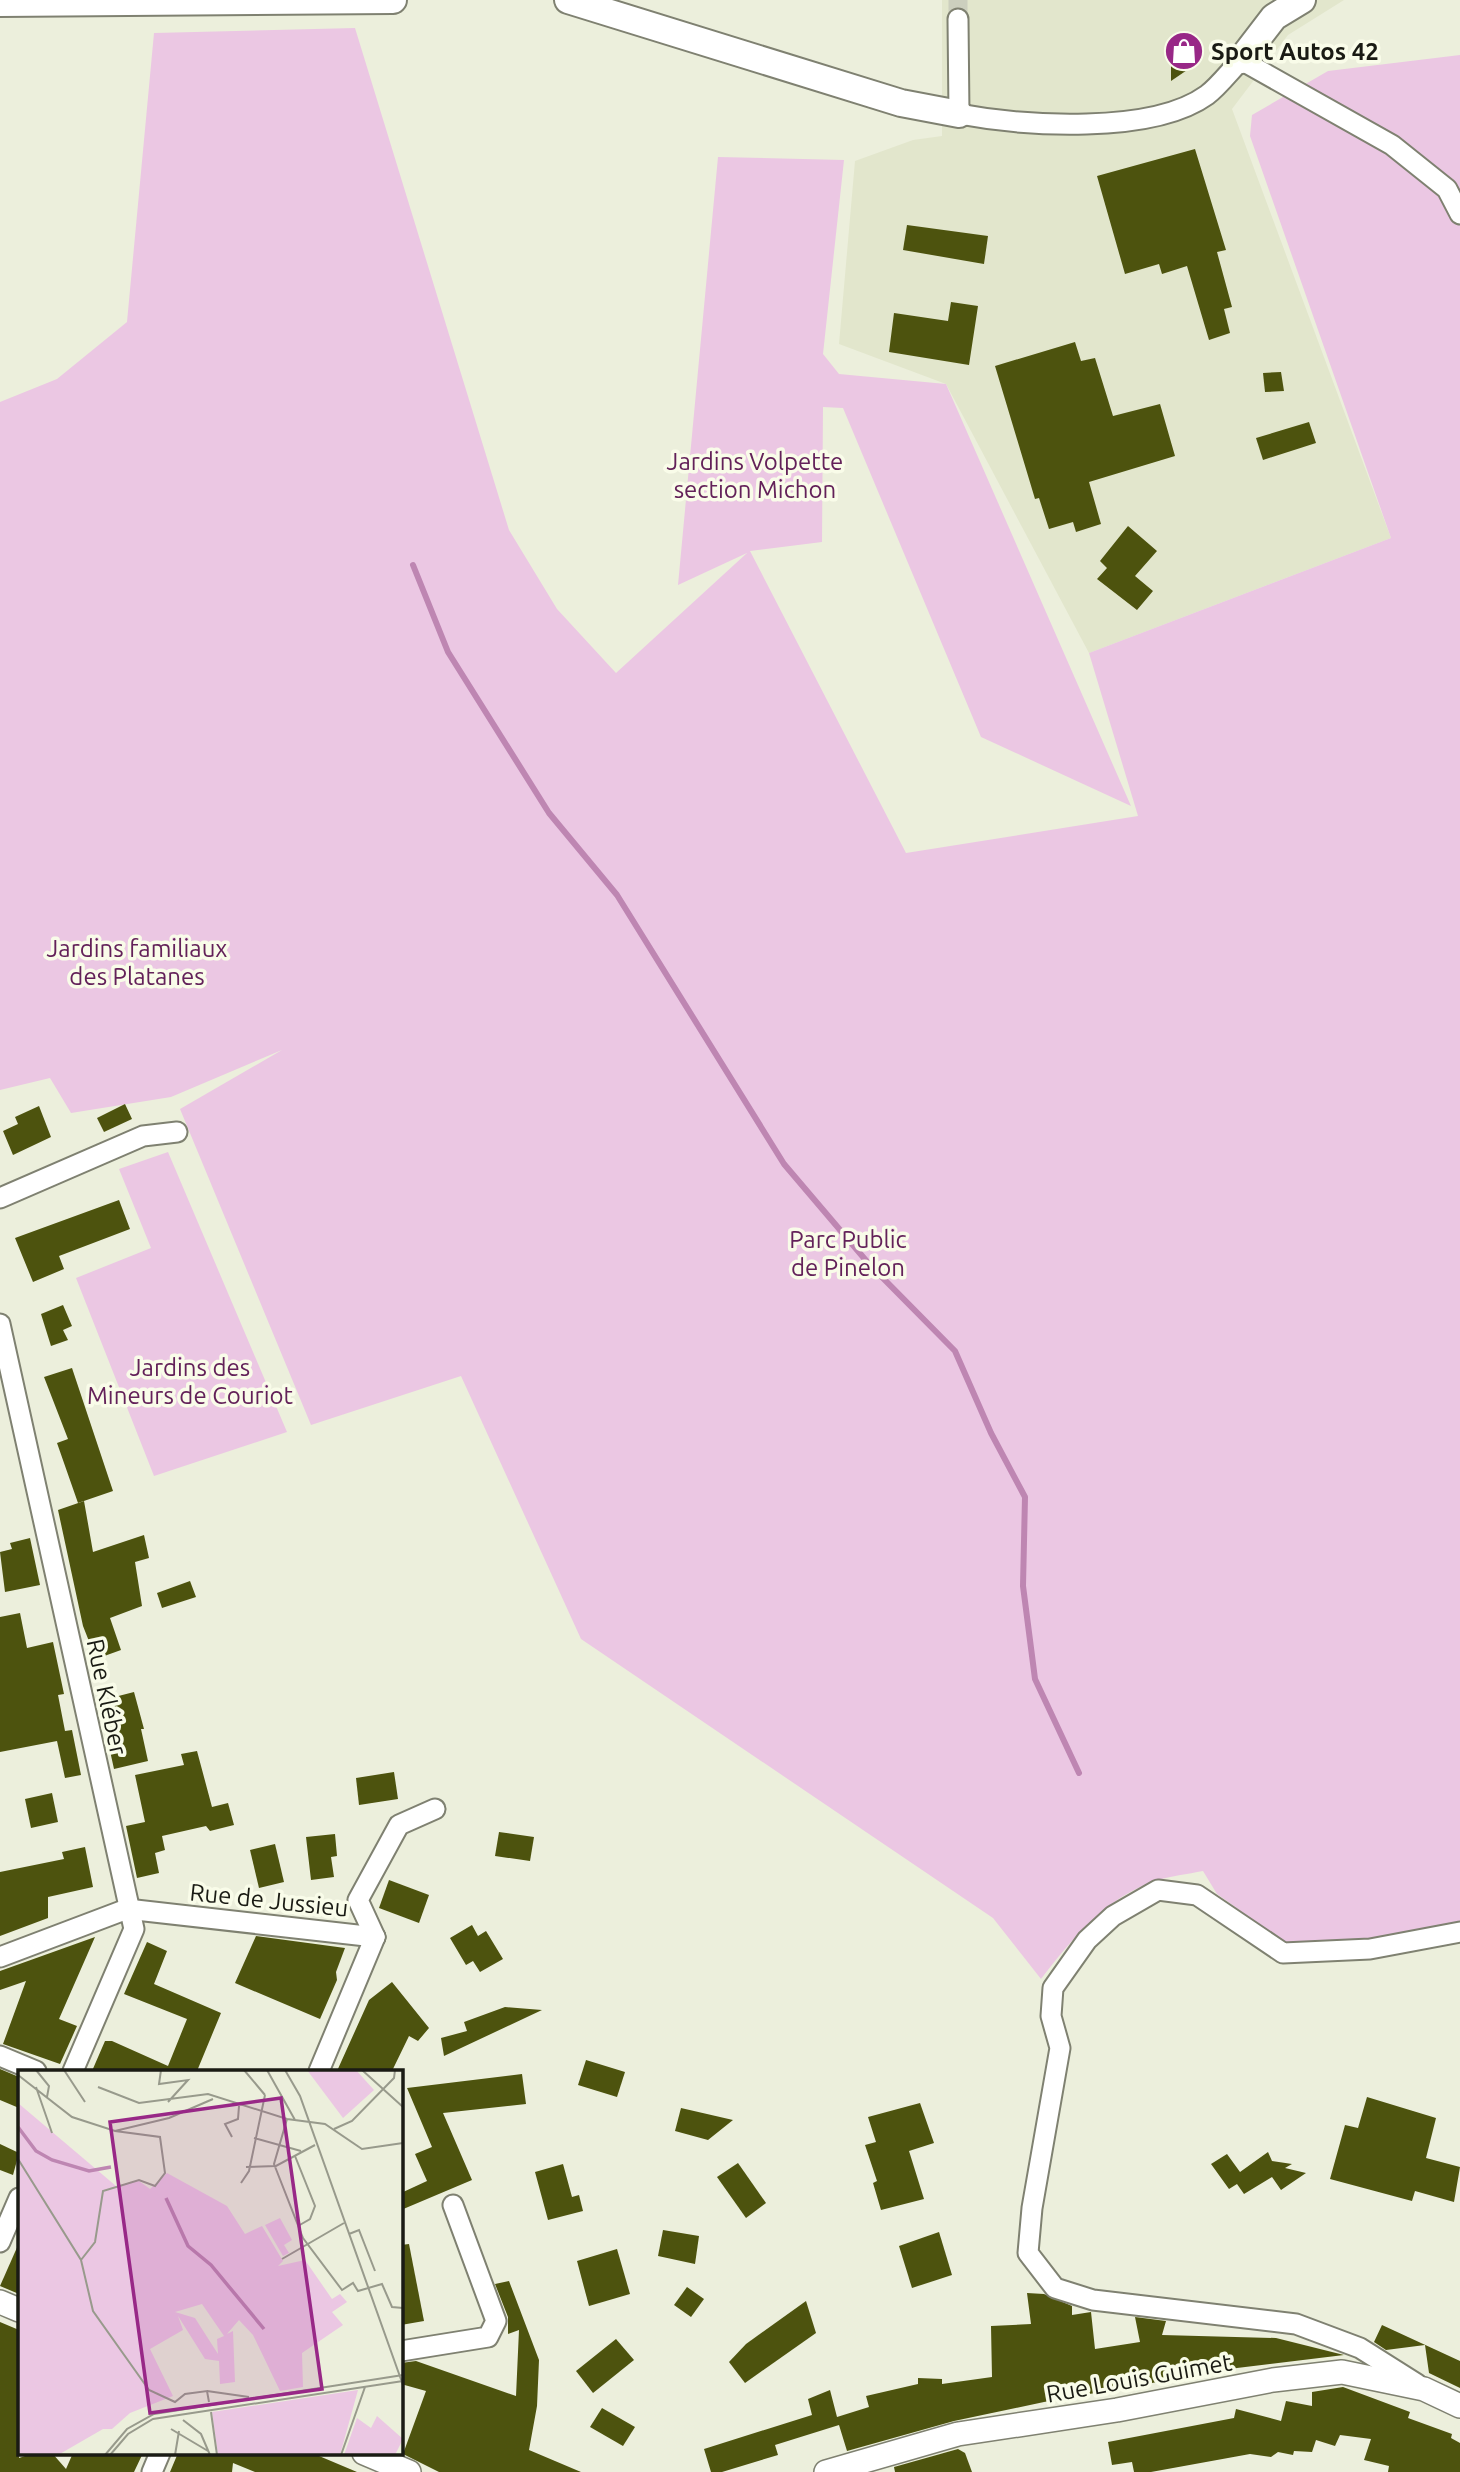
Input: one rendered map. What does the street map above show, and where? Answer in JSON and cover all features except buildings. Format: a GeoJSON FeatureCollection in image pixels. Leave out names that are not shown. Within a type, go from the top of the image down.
{"type":"FeatureCollection","features":[{"type":"Feature","properties":{"kind":"main road"},"geometry":{"type":"LineString","coordinates":[[0,3],[393,0]]}},
{"type":"Feature","properties":{"kind":"main road"},"geometry":{"type":"LineString","coordinates":[[568,0],[901,103],[959,114]]}},
{"type":"Feature","properties":{"kind":"main road"},"geometry":{"type":"LineString","coordinates":[[1241,60],[1274,17],[1303,0]]}},
{"type":"Feature","properties":{"kind":"street"},"geometry":{"type":"LineString","coordinates":[[958,19],[959,114],[1007,123],[1033,124],[1153,118],[1206,96],[1241,60],[1392,145],[1447,189],[1460,214]]}},
{"type":"Feature","properties":{"kind":"street"},"geometry":{"type":"LineString","coordinates":[[0,1198],[143,1136],[177,1132]]}},
{"type":"Feature","properties":{"kind":"street","name":"Rue Kléber"},"geometry":{"type":"LineString","coordinates":[[0,1324],[7,1386],[127,1909],[134,1929],[73,2070]]}},
{"type":"Feature","properties":{"kind":"street","name":"Rue de Jussieu"},"geometry":{"type":"LineString","coordinates":[[375,1937],[358,1900],[399,1825],[435,1809]]}},
{"type":"Feature","properties":{"kind":"street"},"geometry":{"type":"LineString","coordinates":[[1424,2389],[1360,2348],[1296,2324],[1093,2300],[1055,2288],[1028,2253],[1060,2048],[1051,2016],[1053,1988],[1087,1940],[1113,1916],[1158,1890],[1197,1895],[1283,1952],[1370,1949],[1460,1932]]}},
{"type":"Feature","properties":{"kind":"street","name":"Rue de Jussieu"},"geometry":{"type":"LineString","coordinates":[[0,1957],[127,1909],[375,1937]]}},
{"type":"Feature","properties":{"kind":"street"},"geometry":{"type":"LineString","coordinates":[[319,2070],[375,1937]]}},
{"type":"Feature","properties":{"kind":"street"},"geometry":{"type":"LineString","coordinates":[[0,2056],[34,2070]]}},
{"type":"Feature","properties":{"kind":"street"},"geometry":{"type":"LineString","coordinates":[[0,2242],[18,2200]]}},
{"type":"Feature","properties":{"kind":"street"},"geometry":{"type":"LineString","coordinates":[[402,2351],[488,2337],[496,2321],[453,2204]]}},
{"type":"Feature","properties":{"kind":"street"},"geometry":{"type":"LineString","coordinates":[[0,2302],[18,2310]]}},
{"type":"Feature","properties":{"kind":"street","name":"Rue Louis Guimet"},"geometry":{"type":"LineString","coordinates":[[826,2472],[958,2434],[1117,2410],[1273,2380],[1342,2372],[1424,2389],[1460,2406]]}},
{"type":"Feature","properties":{"kind":"street"},"geometry":{"type":"LineString","coordinates":[[152,2472],[160,2454]]}},
{"type":"Feature","properties":{"kind":"street"},"geometry":{"type":"LineString","coordinates":[[367,2454],[409,2472]]}},
{"type":"Feature","properties":{"kind":"shaded area"},"geometry":{"type":"Polygon","coordinates":[[[942,0],[1344,0],[1288,35],[1232,109],[1391,538],[1089,653],[946,384],[839,344],[855,161],[913,140],[942,136],[942,0]]]}},
{"type":"Feature","properties":{"kind":"green space","name":"Parc Public de Pinelon"},"geometry":{"type":"Polygon","coordinates":[[[355,28],[509,530],[557,609],[616,673],[747,553],[678,585],[718,157],[844,160],[823,354],[839,374],[946,384],[1131,806],[981,737],[843,408],[823,407],[822,542],[750,551],[906,853],[1138,816],[1089,653],[1391,538],[1250,136],[1252,115],[1328,71],[1460,55],[1460,1922],[1369,1942],[1287,1944],[1217,1894],[1203,1871],[1155,1881],[1120,1898],[1091,1921],[1041,1979],[993,1918],[581,1639],[461,1376],[311,1425],[180,1109],[282,1050],[171,1097],[71,1113],[50,1078],[0,1090],[0,402],[57,379],[127,322],[154,33],[355,28]]]}},
{"type":"Feature","properties":{"kind":"green space","name":"Jardins des Mineurs de Couriot"},"geometry":{"type":"Polygon","coordinates":[[[168,1152],[287,1432],[154,1476],[76,1278],[151,1248],[119,1169],[168,1152]]]}},
{"type":"Feature","properties":{"kind":"waterway"},"geometry":{"type":"LineString","coordinates":[[413,565],[448,652],[549,813],[617,895],[784,1164],[869,1264],[955,1351],[991,1433],[1025,1497],[1023,1586],[1035,1679],[1079,1773]]}},
{"type":"Feature","properties":{"kind":"tunnel"},"geometry":{"type":"LineString","coordinates":[[958,0],[958,19]]}},
{"type":"Feature","properties":{"kind":"place","name":"Sport Autos 42"},"geometry":{"type":"Point","coordinates":[1184,51]}},
{"type":"Feature","properties":{"kind":"park label","name":"Jardins Volpette section Michon"},"geometry":{"type":"Point","coordinates":[755,475]}},
{"type":"Feature","properties":{"kind":"park label","name":"Jardins familiaux des Platanes"},"geometry":{"type":"Point","coordinates":[137,962]}}]}
